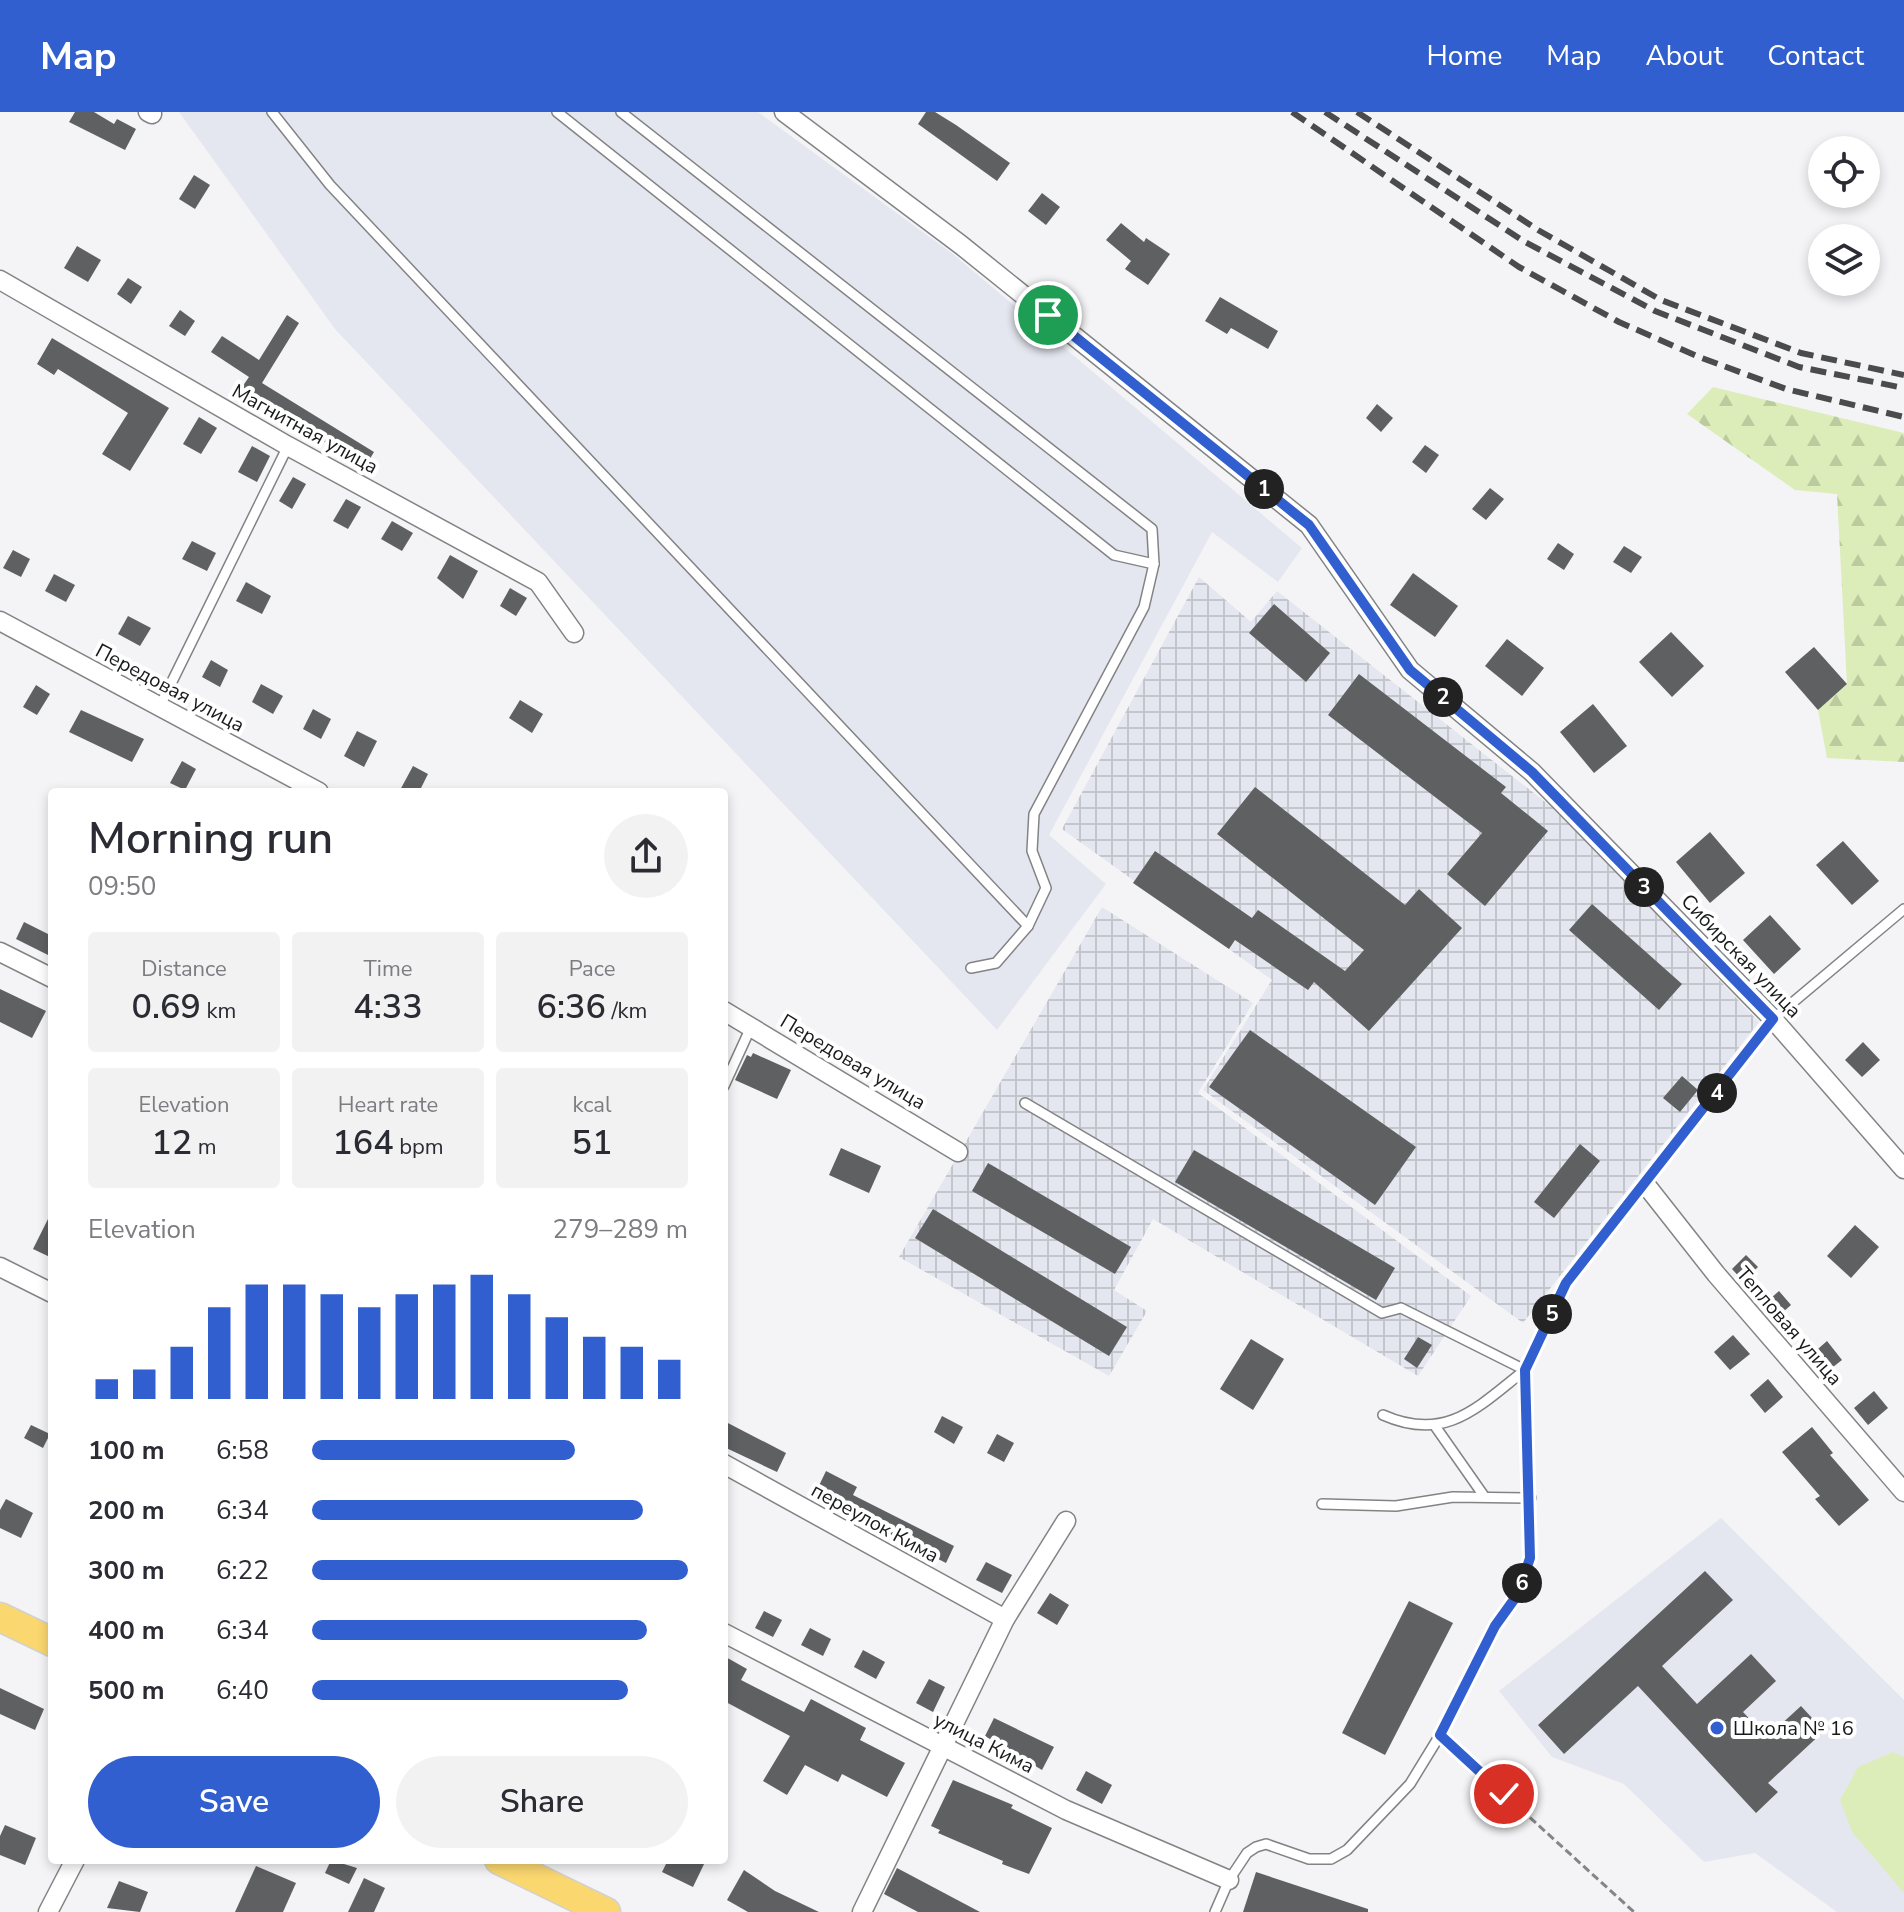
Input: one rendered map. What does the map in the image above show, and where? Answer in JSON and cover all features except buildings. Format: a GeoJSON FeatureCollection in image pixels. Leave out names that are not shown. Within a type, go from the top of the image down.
{"type":"FeatureCollection","features":[{"type":"Feature","properties":{"kind":"main road"},"geometry":{"type":"LineString","coordinates":[[0,1617],[48,1640]]}},
{"type":"Feature","properties":{"kind":"main road"},"geometry":{"type":"LineString","coordinates":[[513,1864],[606,1912]]}},
{"type":"Feature","properties":{"kind":"street","name":"Сибирская улица"},"geometry":{"type":"LineString","coordinates":[[784,112],[961,245],[1309,525],[1410,670],[1532,772],[1773,1019],[1904,1169]]}},
{"type":"Feature","properties":{"kind":"street","name":"Магнитная улица"},"geometry":{"type":"LineString","coordinates":[[0,280],[288,446],[538,582],[574,633]]}},
{"type":"Feature","properties":{"kind":"street","name":"Передовая улица"},"geometry":{"type":"LineString","coordinates":[[0,621],[311,788]]}},
{"type":"Feature","properties":{"kind":"street"},"geometry":{"type":"LineString","coordinates":[[0,952],[48,976]]}},
{"type":"Feature","properties":{"kind":"street","name":"Передовая улица"},"geometry":{"type":"LineString","coordinates":[[728,1013],[958,1152]]}},
{"type":"Feature","properties":{"kind":"street","name":"Тепловая улица"},"geometry":{"type":"LineString","coordinates":[[1646,1185],[1716,1274],[1904,1492]]}},
{"type":"Feature","properties":{"kind":"street"},"geometry":{"type":"LineString","coordinates":[[0,1267],[48,1291]]}},
{"type":"Feature","properties":{"kind":"street","name":"переулок Кима"},"geometry":{"type":"LineString","coordinates":[[728,1466],[1005,1619]]}},
{"type":"Feature","properties":{"kind":"street"},"geometry":{"type":"LineString","coordinates":[[862,1912],[1005,1619],[1066,1521]]}},
{"type":"Feature","properties":{"kind":"street","name":"улица Кима"},"geometry":{"type":"LineString","coordinates":[[728,1635],[1066,1810],[1229,1880]]}},
{"type":"Feature","properties":{"kind":"street"},"geometry":{"type":"LineString","coordinates":[[48,1912],[73,1864]]}},
{"type":"Feature","properties":{"kind":"lane"},"geometry":{"type":"LineString","coordinates":[[272,112],[330,185],[1028,926]]}},
{"type":"Feature","properties":{"kind":"lane"},"geometry":{"type":"LineString","coordinates":[[557,112],[1114,555],[1154,564]]}},
{"type":"Feature","properties":{"kind":"lane"},"geometry":{"type":"LineString","coordinates":[[621,112],[1152,529],[1154,564],[1144,607],[1034,814],[1032,851],[1046,888],[1028,926],[996,963],[971,968]]}},
{"type":"Feature","properties":{"kind":"lane"},"geometry":{"type":"LineString","coordinates":[[159,708],[288,446]]}},
{"type":"Feature","properties":{"kind":"lane"},"geometry":{"type":"LineString","coordinates":[[1383,1415],[1409,1425],[1435,1426],[1464,1416],[1525,1370],[1566,1283],[1646,1185],[1773,1019],[1904,909]]}},
{"type":"Feature","properties":{"kind":"lane"},"geometry":{"type":"LineString","coordinates":[[728,1077],[752,1026]]}},
{"type":"Feature","properties":{"kind":"lane"},"geometry":{"type":"LineString","coordinates":[[1025,1103],[1382,1313],[1401,1308],[1525,1370]]}},
{"type":"Feature","properties":{"kind":"lane"},"geometry":{"type":"LineString","coordinates":[[1215,1912],[1229,1880],[1247,1853],[1266,1844],[1309,1859],[1331,1859],[1347,1850],[1410,1784],[1440,1735],[1495,1626],[1518,1594],[1530,1558],[1531,1498],[1525,1370]]}},
{"type":"Feature","properties":{"kind":"lane"},"geometry":{"type":"LineString","coordinates":[[1435,1426],[1484,1496]]}},
{"type":"Feature","properties":{"kind":"lane"},"geometry":{"type":"LineString","coordinates":[[1322,1504],[1396,1506],[1484,1496],[1531,1498]]}},
{"type":"Feature","properties":{"kind":"path"},"geometry":{"type":"LineString","coordinates":[[1440,1735],[1634,1912]]}},
{"type":"Feature","properties":{"kind":"shaded area"},"geometry":{"type":"Polygon","coordinates":[[[179,112],[758,112],[953,254],[1302,548],[1278,582],[1212,532],[1049,835],[1106,884],[997,1030],[335,329],[179,112]]]}},
{"type":"Feature","properties":{"kind":"shaded area"},"geometry":{"type":"Polygon","coordinates":[[[1199,577],[1251,622],[1277,591],[1563,816],[1759,1022],[1523,1323],[1203,1090],[1272,980],[1062,829],[1199,577]]]}},
{"type":"Feature","properties":{"kind":"shaded area"},"geometry":{"type":"Polygon","coordinates":[[[1102,907],[1253,1003],[1198,1093],[1471,1296],[1418,1376],[1153,1219],[1114,1290],[1147,1311],[1109,1376],[899,1257],[1102,907]]]}},
{"type":"Feature","properties":{"kind":"shaded area","name":"Школа № 16"},"geometry":{"type":"Polygon","coordinates":[[[1721,1518],[1904,1700],[1904,1912],[1837,1912],[1755,1853],[1704,1862],[1624,1784],[1552,1757],[1499,1691],[1721,1518]]]}},
{"type":"Feature","properties":{"kind":"green space"},"geometry":{"type":"Polygon","coordinates":[[[1713,387],[1904,433],[1904,762],[1827,758],[1818,710],[1847,684],[1837,494],[1795,490],[1687,414],[1713,387]]]}},
{"type":"Feature","properties":{"kind":"green space"},"geometry":{"type":"Polygon","coordinates":[[[1893,1752],[1904,1757],[1904,1893],[1852,1832],[1840,1800],[1858,1767],[1893,1752]]]}},
{"type":"Feature","properties":{"kind":"railway"},"geometry":{"type":"LineString","coordinates":[[1292,112],[1519,267],[1619,322],[1699,357],[1786,389],[1904,417]]}},
{"type":"Feature","properties":{"kind":"railway"},"geometry":{"type":"LineString","coordinates":[[1325,112],[1525,242],[1655,311],[1799,367],[1904,388]]}},
{"type":"Feature","properties":{"kind":"railway"},"geometry":{"type":"LineString","coordinates":[[1357,112],[1538,230],[1661,300],[1801,353],[1904,375]]}},
{"type":"Feature","properties":{"kind":"place","name":"Школа № 16"},"geometry":{"type":"Point","coordinates":[1717,1728]}},
{"type":"Feature","properties":{"kind":"route"},"geometry":{"type":"LineString","coordinates":[[1048,315],[1309,525],[1410,670],[1532,772],[1773,1019],[1646,1185],[1566,1283],[1525,1370],[1531,1498],[1530,1558],[1518,1594],[1495,1626],[1440,1735],[1504,1794]]}}]}
